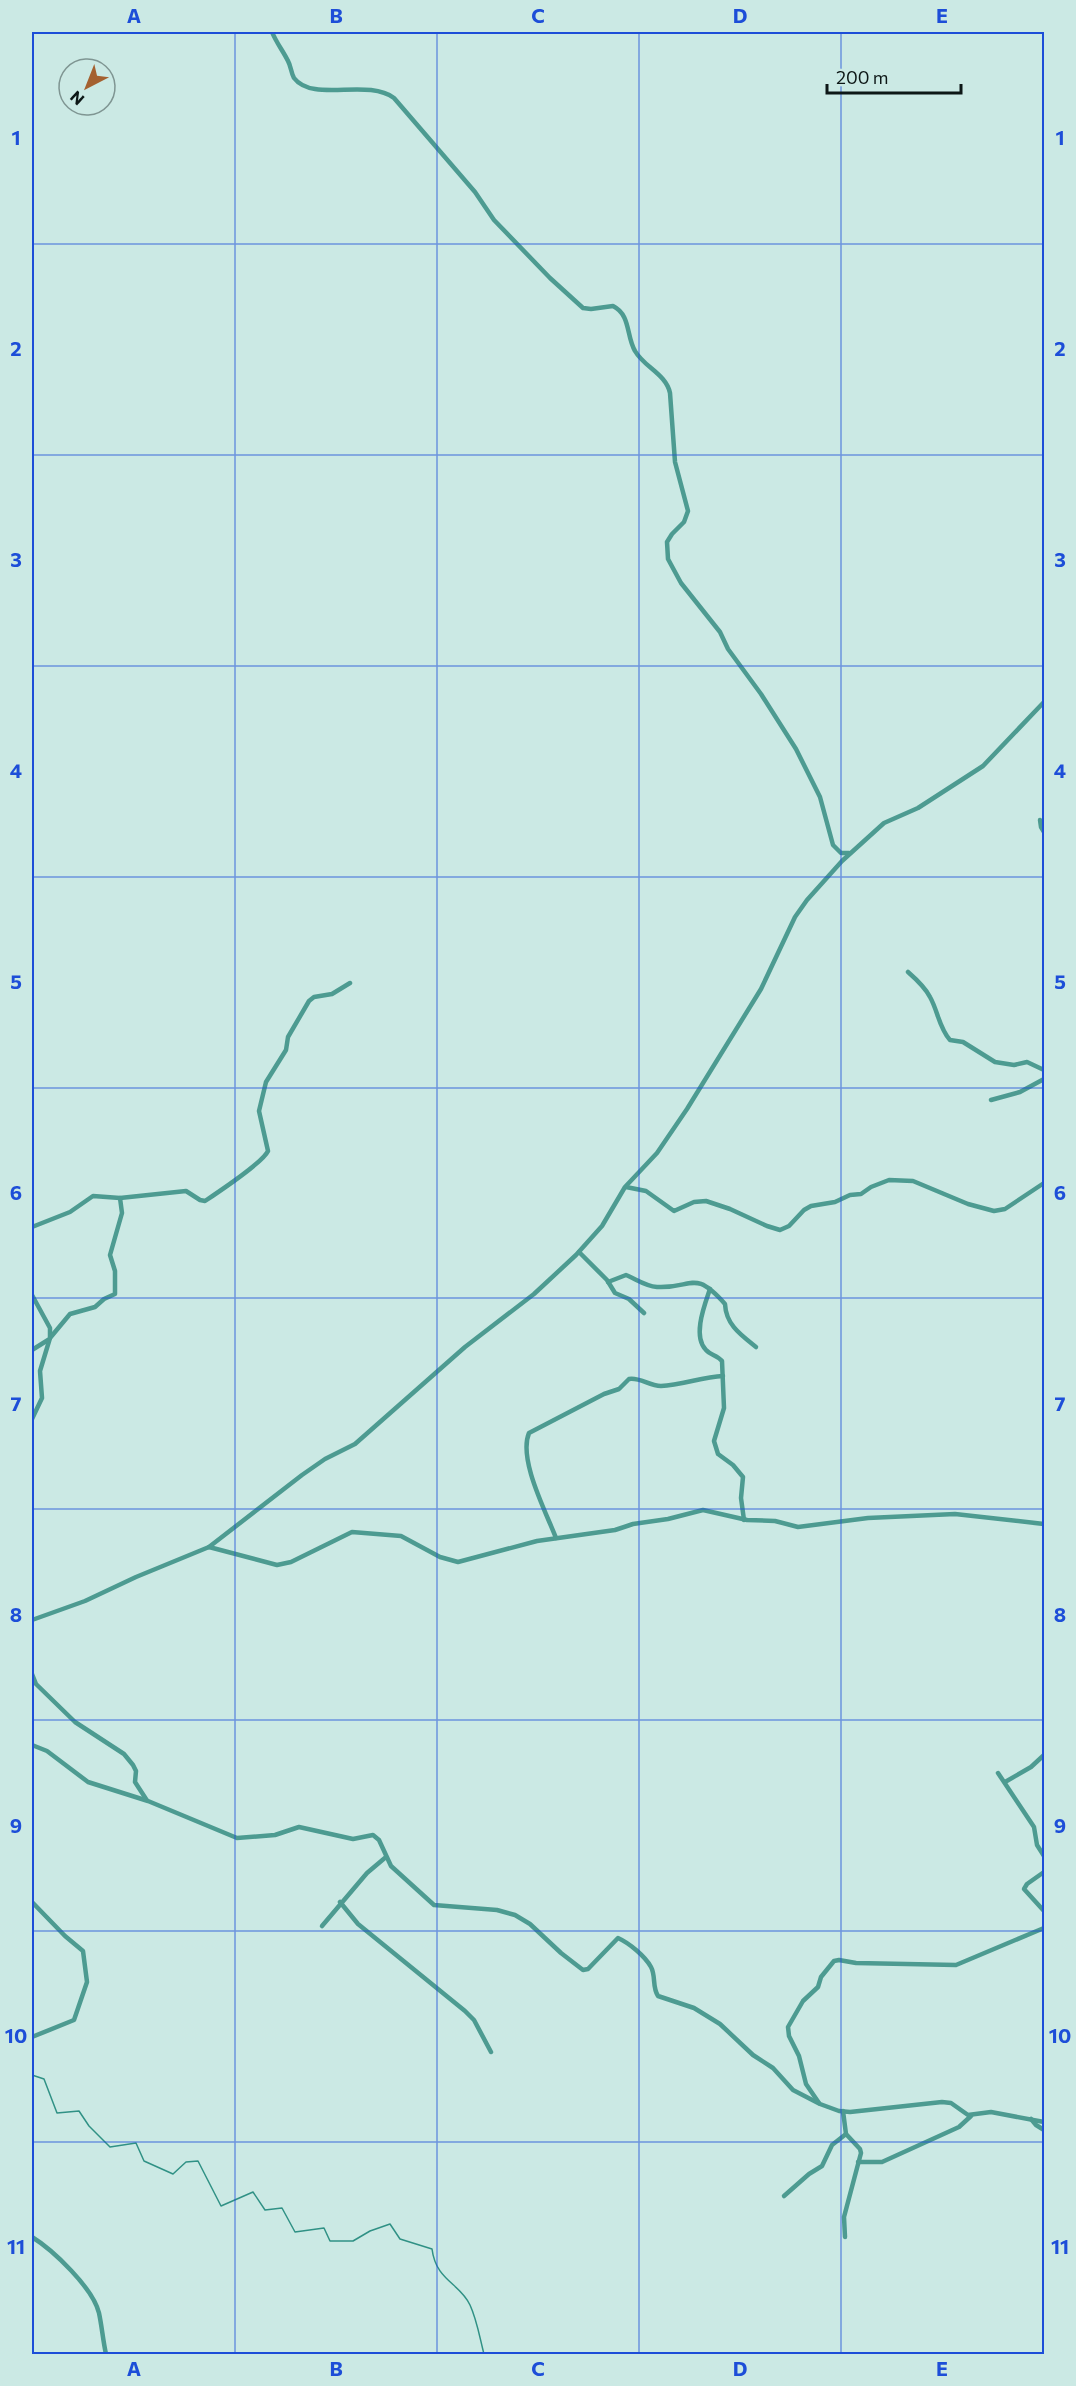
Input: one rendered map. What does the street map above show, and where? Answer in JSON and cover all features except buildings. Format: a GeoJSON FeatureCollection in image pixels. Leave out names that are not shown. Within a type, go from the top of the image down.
{"type":"FeatureCollection","features":[{"type":"Feature","properties":{"kind":"street"},"geometry":{"type":"LineString","coordinates":[[272,32],[289,63],[293,77],[301,84],[322,89],[376,90],[394,98],[475,192],[494,220],[575,302],[586,309],[610,306],[621,311],[627,323],[630,343],[634,350],[642,361],[667,383],[670,393],[674,458],[688,511],[684,522],[667,542],[671,565],[681,583],[720,632],[728,649],[762,694],[796,749],[820,797],[833,845],[841,853],[852,852]]}},
{"type":"Feature","properties":{"kind":"street"},"geometry":{"type":"LineString","coordinates":[[32,1620],[86,1601],[136,1577],[209,1547],[302,1475],[359,1440],[470,1342],[534,1294],[579,1252],[609,1217],[625,1187],[657,1153],[728,1045],[761,988],[801,909],[852,852],[884,823],[918,808],[983,766],[1044,702]]}},
{"type":"Feature","properties":{"kind":"street"},"geometry":{"type":"LineString","coordinates":[[1040,820],[1044,832]]}},
{"type":"Feature","properties":{"kind":"street"},"geometry":{"type":"LineString","coordinates":[[908,972],[931,998],[937,1019],[950,1040],[963,1042],[995,1062],[1014,1065],[1027,1062],[1044,1070]]}},
{"type":"Feature","properties":{"kind":"street"},"geometry":{"type":"LineString","coordinates":[[32,1227],[70,1212],[90,1197],[120,1198],[186,1191],[205,1201],[265,1157],[267,1148],[259,1111],[266,1082],[286,1050],[288,1037],[309,1001],[332,994],[350,983]]}},
{"type":"Feature","properties":{"kind":"street"},"geometry":{"type":"LineString","coordinates":[[991,1100],[1020,1092],[1044,1079]]}},
{"type":"Feature","properties":{"kind":"street"},"geometry":{"type":"LineString","coordinates":[[625,1187],[642,1189],[674,1210],[694,1202],[706,1201],[730,1209],[767,1227],[780,1230],[789,1226],[811,1206],[861,1194],[889,1180],[914,1181],[968,1204],[994,1212],[1005,1209],[1044,1183]]}},
{"type":"Feature","properties":{"kind":"street"},"geometry":{"type":"LineString","coordinates":[[32,1350],[50,1338],[70,1314],[95,1307],[104,1299],[115,1294],[115,1271],[110,1255],[122,1213],[120,1198]]}},
{"type":"Feature","properties":{"kind":"street"},"geometry":{"type":"LineString","coordinates":[[579,1252],[608,1282],[615,1293],[629,1299],[644,1313]]}},
{"type":"Feature","properties":{"kind":"street"},"geometry":{"type":"LineString","coordinates":[[608,1282],[626,1275],[652,1286],[671,1286],[693,1281],[701,1283],[724,1304],[733,1327],[756,1347]]}},
{"type":"Feature","properties":{"kind":"street"},"geometry":{"type":"LineString","coordinates":[[710,1289],[703,1312],[701,1338],[706,1351],[722,1360],[724,1408],[714,1441],[718,1454],[733,1465],[742,1477],[741,1498],[744,1520]]}},
{"type":"Feature","properties":{"kind":"street"},"geometry":{"type":"LineString","coordinates":[[32,1295],[49,1326],[50,1338],[40,1371],[42,1398],[32,1419]]}},
{"type":"Feature","properties":{"kind":"street"},"geometry":{"type":"LineString","coordinates":[[556,1538],[529,1465],[526,1442],[529,1433],[604,1394],[619,1389],[629,1379],[635,1378],[660,1386],[703,1377],[723,1376]]}},
{"type":"Feature","properties":{"kind":"street"},"geometry":{"type":"LineString","coordinates":[[209,1547],[277,1565],[291,1562],[352,1532],[360,1531],[401,1536],[440,1557],[458,1562],[537,1540],[615,1530],[633,1524],[668,1519],[702,1510],[744,1520],[775,1521],[798,1527],[868,1518],[960,1514],[1044,1524]]}},
{"type":"Feature","properties":{"kind":"street"},"geometry":{"type":"LineString","coordinates":[[32,1674],[36,1684],[75,1722],[124,1754],[133,1764],[138,1788],[148,1801]]}},
{"type":"Feature","properties":{"kind":"street"},"geometry":{"type":"LineString","coordinates":[[32,1745],[47,1751],[88,1782],[148,1801],[237,1838],[275,1835],[299,1827],[353,1839],[373,1835],[379,1840],[391,1866],[434,1905],[497,1910],[515,1916],[530,1924],[583,1970],[588,1969],[618,1938],[630,1946],[650,1966],[654,1989],[658,1996],[680,2002],[720,2024],[753,2055],[773,2068],[787,2086],[820,2104],[843,2112],[942,2102],[951,2103],[965,2114],[972,2116],[991,2112],[1044,2122]]}},
{"type":"Feature","properties":{"kind":"street"},"geometry":{"type":"LineString","coordinates":[[1005,1782],[1031,1767],[1044,1755]]}},
{"type":"Feature","properties":{"kind":"street"},"geometry":{"type":"LineString","coordinates":[[998,1773],[1035,1829],[1037,1845],[1044,1856]]}},
{"type":"Feature","properties":{"kind":"street"},"geometry":{"type":"LineString","coordinates":[[322,1926],[340,1902],[367,1873],[386,1857]]}},
{"type":"Feature","properties":{"kind":"street"},"geometry":{"type":"LineString","coordinates":[[1044,1872],[1027,1884],[1024,1889],[1044,1911]]}},
{"type":"Feature","properties":{"kind":"street"},"geometry":{"type":"LineString","coordinates":[[32,1902],[83,1951],[87,1982],[78,2002],[78,2012],[74,2020],[32,2037]]}},
{"type":"Feature","properties":{"kind":"street"},"geometry":{"type":"LineString","coordinates":[[340,1902],[358,1924],[465,2011],[474,2020],[491,2052]]}},
{"type":"Feature","properties":{"kind":"street"},"geometry":{"type":"LineString","coordinates":[[820,2104],[806,2084],[799,2056],[789,2037],[788,2027],[801,2004],[817,1989],[821,1977],[834,1961],[956,1965],[1044,1928]]}},
{"type":"Feature","properties":{"kind":"street"},"geometry":{"type":"LineString","coordinates":[[843,2112],[846,2134],[860,2149],[843,2221],[845,2237]]}},
{"type":"Feature","properties":{"kind":"street"},"geometry":{"type":"LineString","coordinates":[[858,2162],[882,2162],[959,2127],[972,2116]]}},
{"type":"Feature","properties":{"kind":"street"},"geometry":{"type":"LineString","coordinates":[[1031,2119],[1044,2130]]}},
{"type":"Feature","properties":{"kind":"street"},"geometry":{"type":"LineString","coordinates":[[784,2196],[822,2166],[832,2145],[846,2134]]}},
{"type":"Feature","properties":{"kind":"street"},"geometry":{"type":"LineString","coordinates":[[32,2237],[45,2245],[71,2272],[90,2297],[98,2313],[106,2355]]}},
{"type":"Feature","properties":{"kind":"waterway"},"geometry":{"type":"LineString","coordinates":[[32,2075],[44,2079],[57,2113],[79,2111],[89,2126],[110,2147],[136,2143],[144,2161],[173,2174],[186,2162],[198,2161],[221,2206],[253,2192],[265,2210],[282,2208],[295,2232],[324,2228],[330,2241],[353,2241],[370,2231],[390,2224],[400,2239],[432,2249],[438,2268],[470,2305],[484,2354]]}}]}
